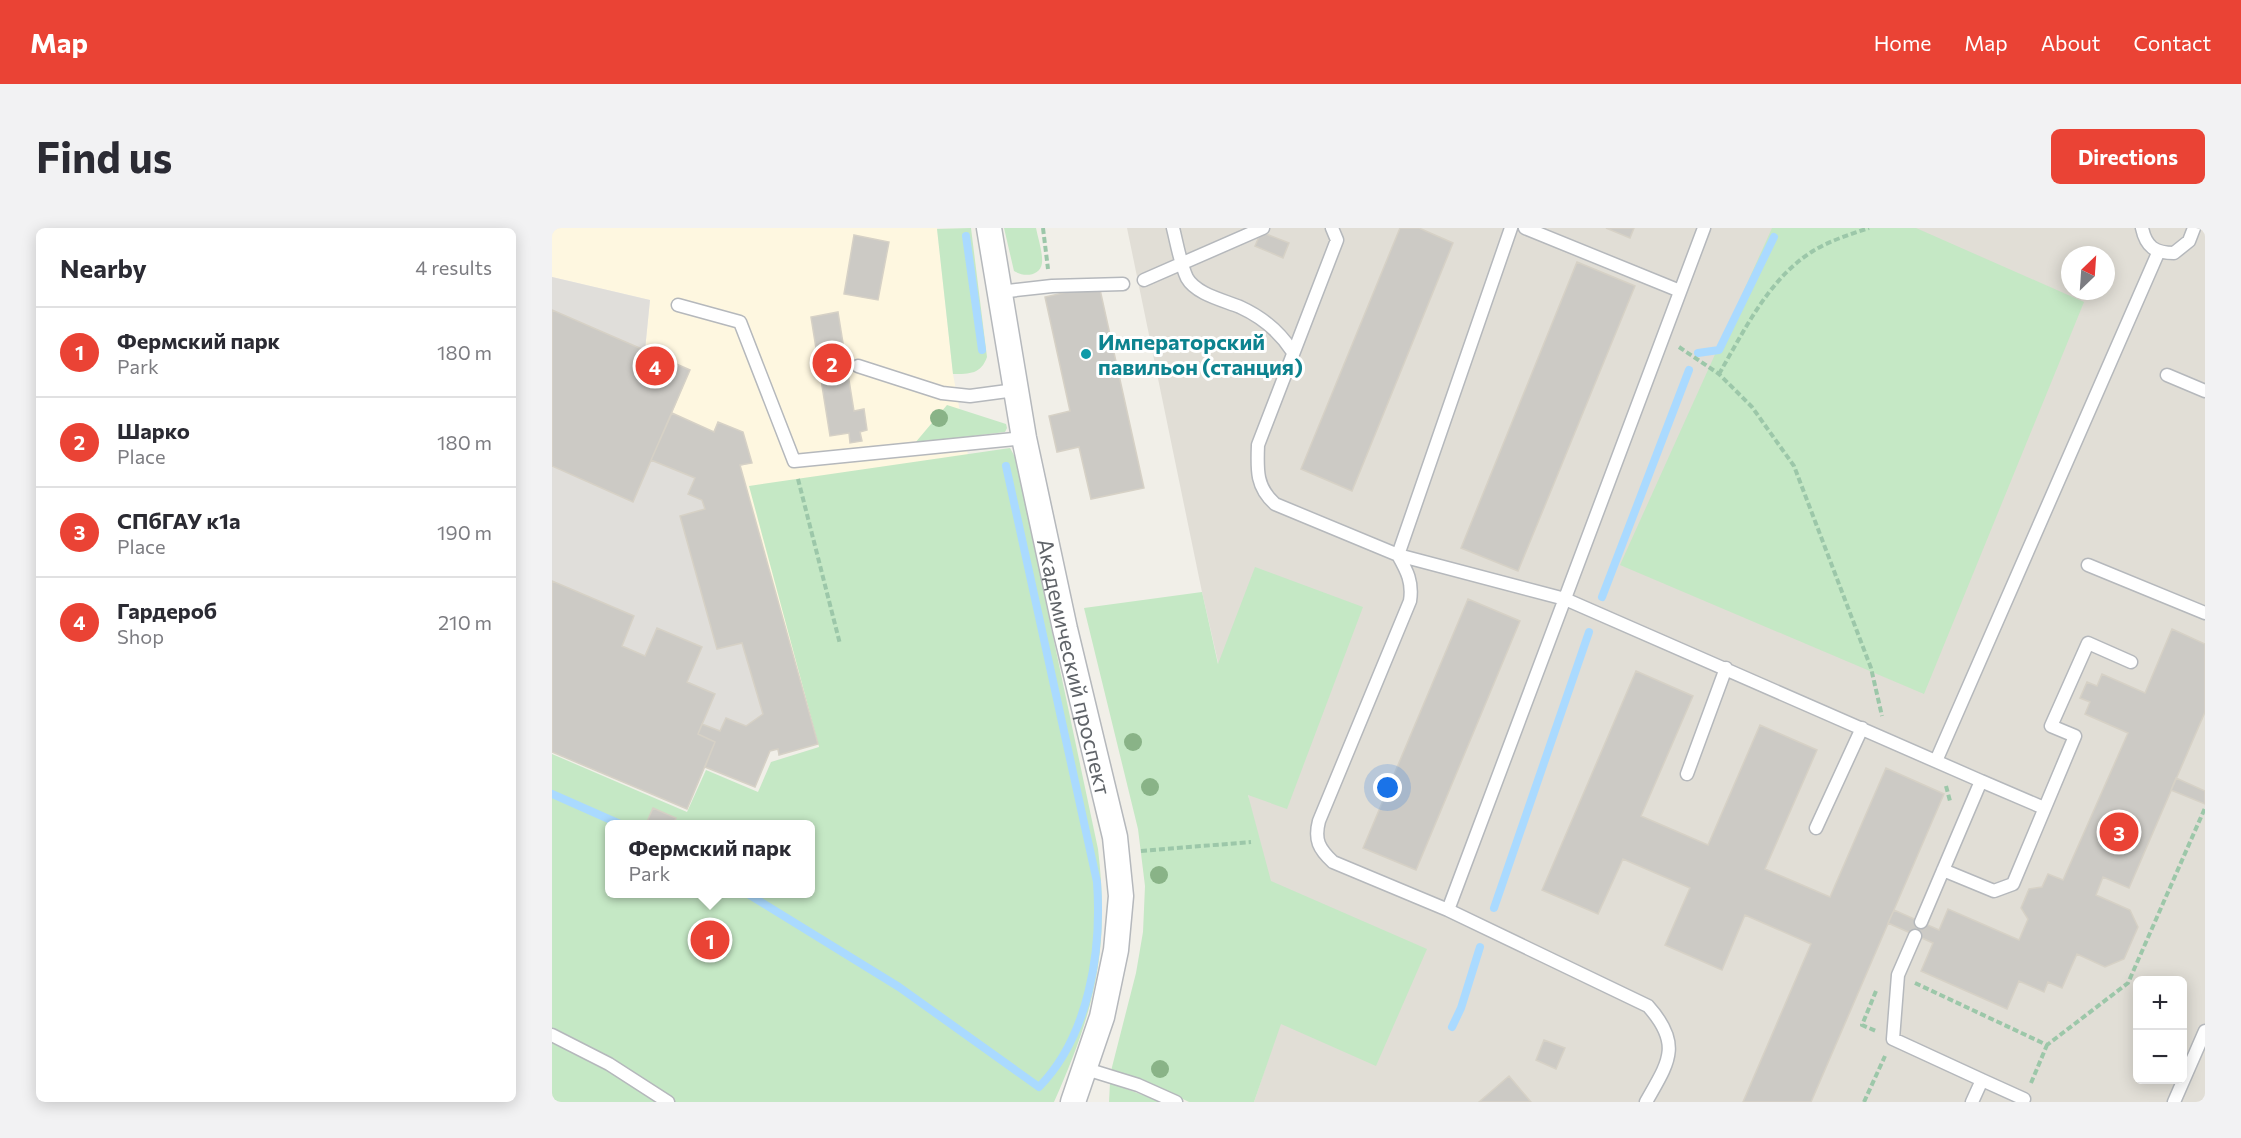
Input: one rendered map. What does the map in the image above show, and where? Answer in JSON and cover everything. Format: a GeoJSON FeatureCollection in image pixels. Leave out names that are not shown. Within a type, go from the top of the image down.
{"type":"FeatureCollection","features":[{"type":"Feature","properties":{"kind":"street","name":"Академический проспект"},"geometry":{"type":"LineString","coordinates":[[989,228],[1014,390],[1065,629],[1115,837],[1119,865],[1121,896],[1116,950],[1102,1017],[1073,1102]]}},
{"type":"Feature","properties":{"kind":"lane"},"geometry":{"type":"LineString","coordinates":[[1173,228],[1188,279],[1203,292],[1242,308],[1265,322],[1282,335],[1292,351]]}},
{"type":"Feature","properties":{"kind":"lane"},"geometry":{"type":"LineString","coordinates":[[1144,280],[1263,228]]}},
{"type":"Feature","properties":{"kind":"lane"},"geometry":{"type":"LineString","coordinates":[[1332,228],[1337,240],[1292,351],[1258,445],[1258,482],[1264,494],[1275,504],[1398,555],[1564,599],[2044,808]]}},
{"type":"Feature","properties":{"kind":"lane"},"geometry":{"type":"LineString","coordinates":[[1511,228],[1398,555],[1409,574],[1412,586],[1410,601],[1318,821],[1315,836],[1321,851],[1333,862],[1448,910],[1648,1006],[1664,1024],[1669,1044],[1668,1063],[1646,1102]]}},
{"type":"Feature","properties":{"kind":"lane"},"geometry":{"type":"LineString","coordinates":[[1525,228],[1680,291]]}},
{"type":"Feature","properties":{"kind":"lane"},"geometry":{"type":"LineString","coordinates":[[1448,910],[1704,228]]}},
{"type":"Feature","properties":{"kind":"lane"},"geometry":{"type":"LineString","coordinates":[[2142,228],[2145,241],[2158,253],[2174,253],[2189,241],[2194,228]]}},
{"type":"Feature","properties":{"kind":"lane"},"geometry":{"type":"LineString","coordinates":[[1936,761],[2158,253]]}},
{"type":"Feature","properties":{"kind":"lane"},"geometry":{"type":"LineString","coordinates":[[999,292],[1052,285],[1123,284]]}},
{"type":"Feature","properties":{"kind":"lane"},"geometry":{"type":"LineString","coordinates":[[678,305],[740,322],[794,461],[1024,438]]}},
{"type":"Feature","properties":{"kind":"lane"},"geometry":{"type":"LineString","coordinates":[[858,366],[942,393],[970,396],[1014,390]]}},
{"type":"Feature","properties":{"kind":"lane"},"geometry":{"type":"LineString","coordinates":[[2166,375],[2205,392]]}},
{"type":"Feature","properties":{"kind":"lane"},"geometry":{"type":"LineString","coordinates":[[2088,565],[2205,613]]}},
{"type":"Feature","properties":{"kind":"lane"},"geometry":{"type":"LineString","coordinates":[[1943,870],[1994,891],[2013,884],[2074,736],[2051,726],[2088,643],[2131,662]]}},
{"type":"Feature","properties":{"kind":"lane"},"geometry":{"type":"LineString","coordinates":[[1687,774],[1726,668]]}},
{"type":"Feature","properties":{"kind":"lane"},"geometry":{"type":"LineString","coordinates":[[1816,828],[1862,728]]}},
{"type":"Feature","properties":{"kind":"lane"},"geometry":{"type":"LineString","coordinates":[[1921,922],[1981,781]]}},
{"type":"Feature","properties":{"kind":"lane"},"geometry":{"type":"LineString","coordinates":[[1915,936],[1899,975],[1893,1039],[2024,1099]]}},
{"type":"Feature","properties":{"kind":"lane"},"geometry":{"type":"LineString","coordinates":[[2174,1102],[2205,1031]]}},
{"type":"Feature","properties":{"kind":"lane"},"geometry":{"type":"LineString","coordinates":[[552,1035],[609,1064],[668,1102]]}},
{"type":"Feature","properties":{"kind":"lane"},"geometry":{"type":"LineString","coordinates":[[1083,1068],[1138,1086],[1176,1102]]}},
{"type":"Feature","properties":{"kind":"lane"},"geometry":{"type":"LineString","coordinates":[[1972,1102],[1982,1080]]}},
{"type":"Feature","properties":{"kind":"path"},"geometry":{"type":"LineString","coordinates":[[1043,228],[1048,271]]}},
{"type":"Feature","properties":{"kind":"path"},"geometry":{"type":"LineString","coordinates":[[1719,374],[1759,306],[1785,276],[1813,250],[1869,228]]}},
{"type":"Feature","properties":{"kind":"path"},"geometry":{"type":"LineString","coordinates":[[1663,337],[1719,374],[1752,408],[1794,466],[1871,668],[1887,739]]}},
{"type":"Feature","properties":{"kind":"path"},"geometry":{"type":"LineString","coordinates":[[794,461],[840,644]]}},
{"type":"Feature","properties":{"kind":"path"},"geometry":{"type":"LineString","coordinates":[[1943,779],[1950,797],[1949,808]]}},
{"type":"Feature","properties":{"kind":"path"},"geometry":{"type":"LineString","coordinates":[[2024,1099],[2047,1045],[2128,983],[2205,808]]}},
{"type":"Feature","properties":{"kind":"path"},"geometry":{"type":"LineString","coordinates":[[1136,852],[1251,842]]}},
{"type":"Feature","properties":{"kind":"path"},"geometry":{"type":"LineString","coordinates":[[1899,975],[2047,1045]]}},
{"type":"Feature","properties":{"kind":"path"},"geometry":{"type":"LineString","coordinates":[[1864,1102],[1893,1039]]}},
{"type":"Feature","properties":{"kind":"shaded area"},"geometry":{"type":"Polygon","coordinates":[[[552,228],[937,228],[953,374],[1062,964],[819,748],[740,465],[752,463],[714,432],[672,413],[645,350],[650,300],[552,277],[552,228]]]}},
{"type":"Feature","properties":{"kind":"shaded area"},"geometry":{"type":"Polygon","coordinates":[[[1127,228],[2205,228],[2205,1102],[1254,1102],[1280,1024],[1248,794],[1202,592],[1127,228]]]}},
{"type":"Feature","properties":{"kind":"shaded area"},"geometry":{"type":"Polygon","coordinates":[[[552,277],[650,300],[645,350],[690,370],[672,413],[713,432],[718,422],[743,432],[752,463],[740,466],[818,744],[779,755],[777,749],[770,751],[755,787],[705,767],[687,809],[552,752],[552,277]]]}},
{"type":"Feature","properties":{"kind":"green space"},"geometry":{"type":"Polygon","coordinates":[[[971,228],[987,357],[982,367],[974,372],[953,374],[937,229],[971,228]]]}},
{"type":"Feature","properties":{"kind":"green space"},"geometry":{"type":"Polygon","coordinates":[[[1004,228],[1036,228],[1042,259],[1041,268],[1038,271],[1026,275],[1014,271],[1004,228]]]}},
{"type":"Feature","properties":{"kind":"green space"},"geometry":{"type":"Polygon","coordinates":[[[1772,228],[1916,228],[2061,292],[2061,300],[2084,302],[1924,694],[1620,565],[1772,228]]]}},
{"type":"Feature","properties":{"kind":"green space"},"geometry":{"type":"Polygon","coordinates":[[[947,405],[1006,424],[1007,428],[1005,432],[915,443],[947,405]]]}},
{"type":"Feature","properties":{"kind":"green space"},"geometry":{"type":"Polygon","coordinates":[[[1010,448],[1015,457],[1098,849],[1101,885],[1102,918],[1096,979],[1080,1038],[1054,1102],[552,1102],[552,754],[687,812],[706,770],[758,792],[771,762],[819,747],[749,486],[1010,448]]]}},
{"type":"Feature","properties":{"kind":"green space"},"geometry":{"type":"Polygon","coordinates":[[[1255,567],[1363,607],[1287,809],[1248,795],[1271,881],[1427,949],[1376,1066],[1281,1024],[1254,1102],[1189,1102],[1156,1086],[1111,1071],[1136,973],[1143,932],[1145,886],[1138,829],[1084,608],[1202,592],[1218,664],[1255,567]]]}},
{"type":"Feature","properties":{"kind":"green space"},"geometry":{"type":"Polygon","coordinates":[[[1110,1083],[1162,1102],[1109,1102],[1110,1083]]]}},
{"type":"Feature","properties":{"kind":"building"},"geometry":{"type":"Polygon","coordinates":[[[1400,228],[1419,228],[1453,243],[1352,491],[1301,469],[1400,228]]]}},
{"type":"Feature","properties":{"kind":"building"},"geometry":{"type":"Polygon","coordinates":[[[1606,228],[1634,228],[1630,238],[1606,228]]]}},
{"type":"Feature","properties":{"kind":"building"},"geometry":{"type":"Polygon","coordinates":[[[1261,232],[1289,243],[1283,258],[1255,246],[1261,232]]]}},
{"type":"Feature","properties":{"kind":"building"},"geometry":{"type":"Polygon","coordinates":[[[854,235],[889,242],[878,300],[844,294],[854,235]]]}},
{"type":"Feature","properties":{"kind":"building"},"geometry":{"type":"Polygon","coordinates":[[[1577,262],[1635,286],[1518,571],[1461,548],[1577,262]]]}},
{"type":"Feature","properties":{"kind":"building","name":"Императорский павильон (станция)"},"geometry":{"type":"Polygon","coordinates":[[[1099,285],[1144,488],[1091,499],[1079,447],[1057,452],[1049,416],[1070,411],[1045,297],[1099,285]]]}},
{"type":"Feature","properties":{"kind":"building"},"geometry":{"type":"Polygon","coordinates":[[[552,310],[690,370],[633,502],[552,466],[552,310]]]}},
{"type":"Feature","properties":{"kind":"building"},"geometry":{"type":"Polygon","coordinates":[[[838,312],[854,411],[864,409],[867,430],[860,432],[862,441],[850,443],[849,433],[830,436],[811,317],[838,312]]]}},
{"type":"Feature","properties":{"kind":"building"},"geometry":{"type":"Polygon","coordinates":[[[672,413],[714,432],[718,422],[743,432],[752,463],[740,465],[818,744],[779,755],[778,749],[770,751],[755,787],[705,767],[715,742],[698,734],[702,724],[720,731],[726,718],[746,726],[763,714],[742,643],[717,649],[680,516],[705,509],[702,500],[688,494],[695,478],[651,460],[672,413]]]}},
{"type":"Feature","properties":{"kind":"building"},"geometry":{"type":"Polygon","coordinates":[[[552,581],[634,616],[622,646],[645,656],[657,628],[702,647],[687,682],[715,694],[698,734],[715,742],[687,809],[552,752],[552,581]]]}},
{"type":"Feature","properties":{"kind":"building"},"geometry":{"type":"Polygon","coordinates":[[[1468,599],[1520,621],[1416,870],[1363,848],[1468,599]]]}},
{"type":"Feature","properties":{"kind":"building"},"geometry":{"type":"Polygon","coordinates":[[[2172,629],[2205,644],[2205,712],[2129,888],[2103,877],[2096,895],[2130,910],[2138,927],[2124,959],[2105,967],[2077,954],[2062,988],[2048,982],[2044,992],[2019,981],[2007,1009],[1921,971],[1933,943],[1888,923],[1894,910],[1939,930],[1948,909],[2019,940],[2028,919],[2021,908],[2029,889],[2042,887],[2048,874],[2063,880],[2128,733],[2085,714],[2090,702],[2080,698],[2087,682],[2097,686],[2102,674],[2145,693],[2172,629]]]}},
{"type":"Feature","properties":{"kind":"building"},"geometry":{"type":"Polygon","coordinates":[[[1636,671],[1693,696],[1641,816],[1708,845],[1760,725],[1817,750],[1765,869],[1830,897],[1886,768],[1944,794],[1811,1102],[1743,1102],[1811,944],[1745,915],[1722,970],[1665,945],[1690,888],[1623,859],[1598,914],[1542,890],[1636,671]]]}},
{"type":"Feature","properties":{"kind":"building"},"geometry":{"type":"Polygon","coordinates":[[[2176,778],[2205,791],[2205,804],[2171,790],[2176,778]]]}},
{"type":"Feature","properties":{"kind":"building"},"geometry":{"type":"Polygon","coordinates":[[[653,808],[676,818],[675,820],[648,820],[653,808]]]}},
{"type":"Feature","properties":{"kind":"building"},"geometry":{"type":"Polygon","coordinates":[[[1544,1040],[1565,1048],[1556,1069],[1536,1060],[1544,1040]]]}},
{"type":"Feature","properties":{"kind":"building"},"geometry":{"type":"Polygon","coordinates":[[[1509,1076],[1531,1102],[1479,1102],[1509,1076]]]}},
{"type":"Feature","properties":{"kind":"waterway"},"geometry":{"type":"LineString","coordinates":[[966,236],[982,350]]}},
{"type":"Feature","properties":{"kind":"waterway"},"geometry":{"type":"LineString","coordinates":[[1698,353],[1719,350],[1774,237]]}},
{"type":"Feature","properties":{"kind":"waterway"},"geometry":{"type":"LineString","coordinates":[[1602,597],[1689,370]]}},
{"type":"Feature","properties":{"kind":"waterway"},"geometry":{"type":"LineString","coordinates":[[754,898],[899,987],[1039,1087],[1056,1066],[1070,1043],[1081,1018],[1094,964],[1098,909],[1097,882],[1006,466]]}},
{"type":"Feature","properties":{"kind":"waterway"},"geometry":{"type":"LineString","coordinates":[[1494,908],[1589,632]]}},
{"type":"Feature","properties":{"kind":"waterway"},"geometry":{"type":"LineString","coordinates":[[552,794],[611,820]]}},
{"type":"Feature","properties":{"kind":"waterway"},"geometry":{"type":"LineString","coordinates":[[1452,1027],[1461,1008],[1480,947]]}},
{"type":"Feature","properties":{"kind":"place","name":"Императорский павильон (станция)"},"geometry":{"type":"Point","coordinates":[1086,354]}},
{"type":"Feature","properties":{"kind":"place","name":"Шарко"},"geometry":{"type":"Point","coordinates":[832,363]}},
{"type":"Feature","properties":{"kind":"place","name":"Гардероб"},"geometry":{"type":"Point","coordinates":[655,366]}},
{"type":"Feature","properties":{"kind":"place","name":"СПбГАУ к1а"},"geometry":{"type":"Point","coordinates":[2119,832]}},
{"type":"Feature","properties":{"kind":"place","name":"Фермский парк"},"geometry":{"type":"Point","coordinates":[710,940]}}]}
